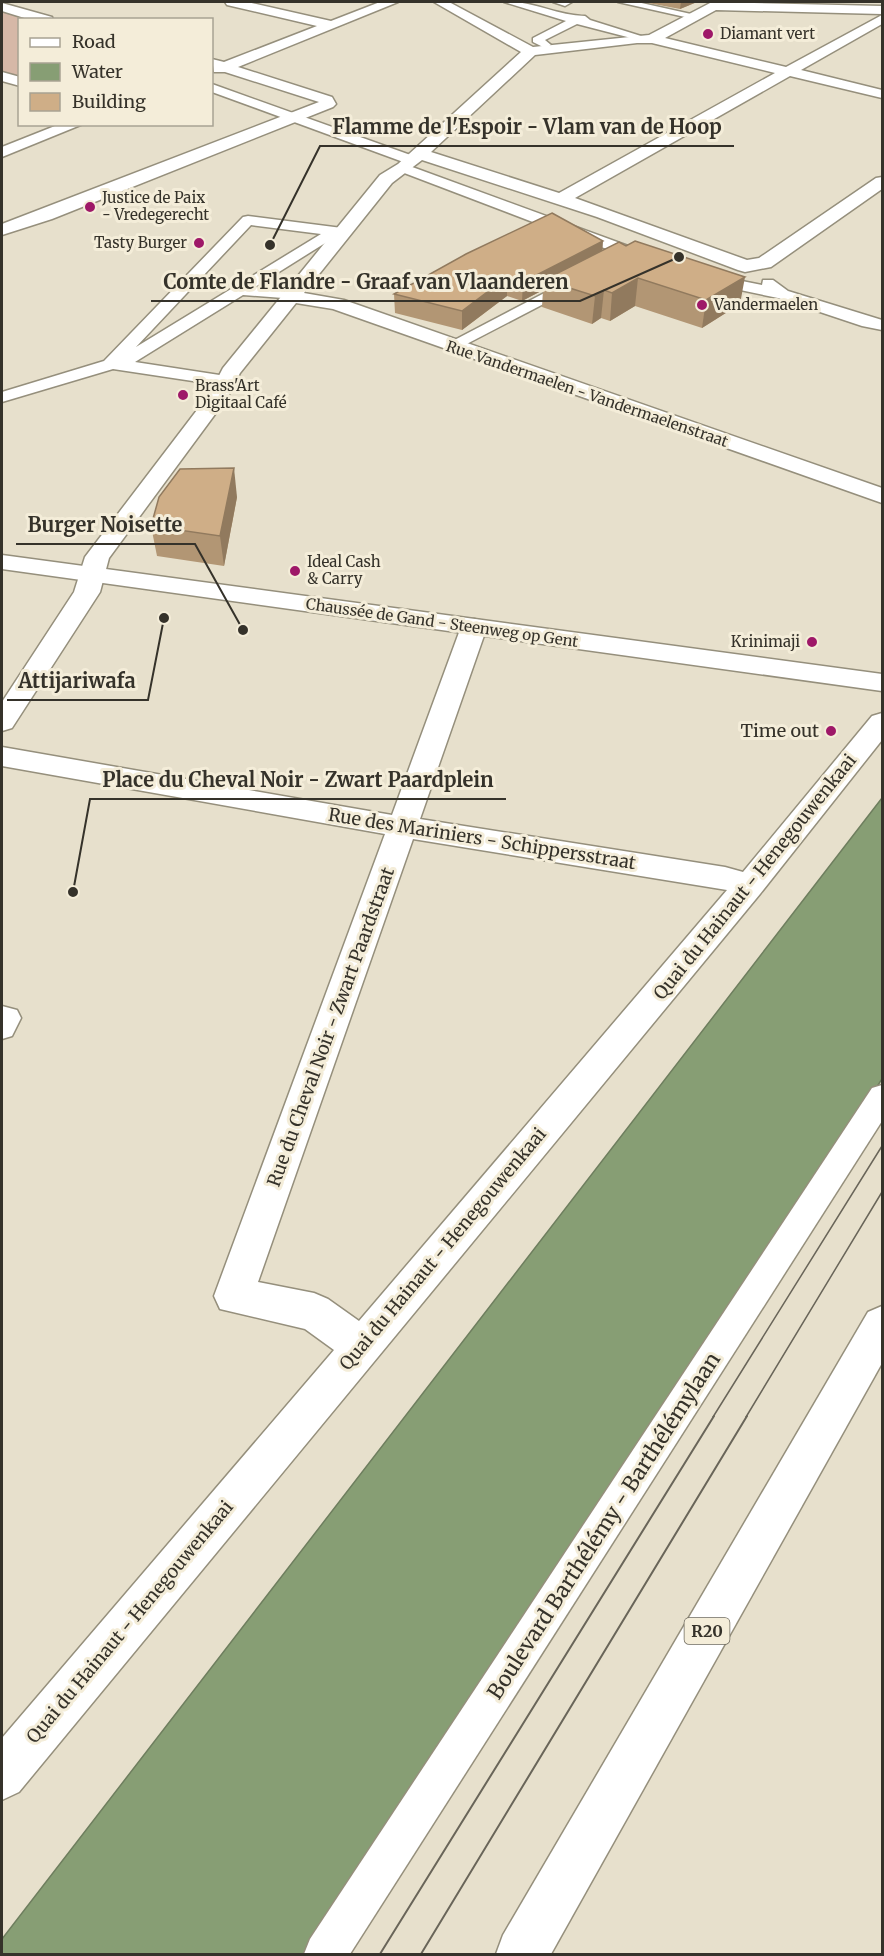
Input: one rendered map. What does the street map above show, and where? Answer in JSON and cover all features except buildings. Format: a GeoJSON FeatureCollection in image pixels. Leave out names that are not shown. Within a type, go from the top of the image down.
{"type":"FeatureCollection","features":[{"type":"Feature","properties":{"kind":"street"},"geometry":{"type":"LineString","coordinates":[[232,2],[331,25]]}},
{"type":"Feature","properties":{"kind":"street"},"geometry":{"type":"LineString","coordinates":[[216,67],[391,2]]}},
{"type":"Feature","properties":{"kind":"street"},"geometry":{"type":"LineString","coordinates":[[440,2],[512,43],[652,39],[882,94]]}},
{"type":"Feature","properties":{"kind":"street"},"geometry":{"type":"LineString","coordinates":[[509,2],[578,19],[625,34]]}},
{"type":"Feature","properties":{"kind":"street"},"geometry":{"type":"LineString","coordinates":[[652,39],[688,16],[716,4],[881,11]]}},
{"type":"Feature","properties":{"kind":"street"},"geometry":{"type":"LineString","coordinates":[[2,7],[40,18]]}},
{"type":"Feature","properties":{"kind":"street"},"geometry":{"type":"LineString","coordinates":[[616,8],[667,17],[688,16]]}},
{"type":"Feature","properties":{"kind":"street"},"geometry":{"type":"LineString","coordinates":[[2,722],[87,592],[97,557],[220,394],[230,372],[386,179],[411,160],[535,43],[578,19],[616,8],[688,16]]}},
{"type":"Feature","properties":{"kind":"street"},"geometry":{"type":"LineString","coordinates":[[561,199],[787,72],[881,11]]}},
{"type":"Feature","properties":{"kind":"street"},"geometry":{"type":"LineString","coordinates":[[2,230],[46,215],[328,104],[327,100],[216,67]]}},
{"type":"Feature","properties":{"kind":"street"},"geometry":{"type":"LineString","coordinates":[[2,76],[18,81]]}},
{"type":"Feature","properties":{"kind":"street"},"geometry":{"type":"LineString","coordinates":[[213,88],[411,160],[577,234],[664,264]]}},
{"type":"Feature","properties":{"kind":"street"},"geometry":{"type":"LineString","coordinates":[[2,152],[71,126]]}},
{"type":"Feature","properties":{"kind":"street"},"geometry":{"type":"LineString","coordinates":[[411,160],[561,199],[603,213],[736,270],[782,294]]}},
{"type":"Feature","properties":{"kind":"street"},"geometry":{"type":"LineString","coordinates":[[714,282],[736,270],[764,263],[881,184]]}},
{"type":"Feature","properties":{"kind":"street"},"geometry":{"type":"LineString","coordinates":[[849,205],[871,211]]}},
{"type":"Feature","properties":{"kind":"street"},"geometry":{"type":"LineString","coordinates":[[569,230],[603,213]]}},
{"type":"Feature","properties":{"kind":"street"},"geometry":{"type":"LineString","coordinates":[[111,364],[248,220],[342,232]]}},
{"type":"Feature","properties":{"kind":"street"},"geometry":{"type":"LineString","coordinates":[[2,397],[127,360],[325,237],[342,232]]}},
{"type":"Feature","properties":{"kind":"street"},"geometry":{"type":"LineString","coordinates":[[611,263],[631,253]]}},
{"type":"Feature","properties":{"kind":"street"},"geometry":{"type":"LineString","coordinates":[[451,346],[591,273]]}},
{"type":"Feature","properties":{"kind":"street"},"geometry":{"type":"LineString","coordinates":[[694,275],[714,282],[782,294],[875,324],[882,334]]}},
{"type":"Feature","properties":{"kind":"street"},"geometry":{"type":"LineString","coordinates":[[241,290],[291,296]]}},
{"type":"Feature","properties":{"kind":"street","name":"Rue Vandermaelen - Vandermaelenstraat"},"geometry":{"type":"LineString","coordinates":[[291,296],[337,304],[882,496]]}},
{"type":"Feature","properties":{"kind":"street"},"geometry":{"type":"LineString","coordinates":[[111,364],[226,381]]}},
{"type":"Feature","properties":{"kind":"street","name":"Chaussée de Gand - Steenweg op Gent"},"geometry":{"type":"LineString","coordinates":[[2,562],[882,683]]}},
{"type":"Feature","properties":{"kind":"street","name":"Rue du Cheval Noir - Zwart Paardstraat"},"geometry":{"type":"LineString","coordinates":[[361,1346],[314,1312],[234,1296],[474,627]]}},
{"type":"Feature","properties":{"kind":"street","name":"Quai du Hainaut - Henegouwenkaai"},"geometry":{"type":"LineString","coordinates":[[2,1776],[749,886],[882,722]]}},
{"type":"Feature","properties":{"kind":"street","name":"Rue des Mariniers - Schippersstraat"},"geometry":{"type":"LineString","coordinates":[[2,756],[402,827],[725,878],[749,886]]}},
{"type":"Feature","properties":{"kind":"street"},"geometry":{"type":"LineString","coordinates":[[2,1017],[7,1018],[2,1028]]}},
{"type":"Feature","properties":{"kind":"street","name":"Boulevard Barthélémy - Barthélémylaan"},"geometry":{"type":"LineString","coordinates":[[326,1954],[882,1097]]}},
{"type":"Feature","properties":{"kind":"street","name":"R20"},"geometry":{"type":"LineString","coordinates":[[536,1949],[882,1325]]}},
{"type":"Feature","properties":{"kind":"shaded area"},"geometry":{"type":"Polygon","coordinates":[[[2,12],[24,18],[18,18],[18,77],[2,72],[2,12]]]}},
{"type":"Feature","properties":{"kind":"water"},"geometry":{"type":"Polygon","coordinates":[[[882,798],[882,1079],[306,1954],[2,1954],[2,1939],[882,798]]]}},
{"type":"Feature","properties":{"kind":"tram line"},"geometry":{"type":"LineString","coordinates":[[713,1417],[882,1146]]}},
{"type":"Feature","properties":{"kind":"tram line"},"geometry":{"type":"LineString","coordinates":[[746,1417],[882,1192]]}},
{"type":"Feature","properties":{"kind":"tram line"},"geometry":{"type":"LineString","coordinates":[[380,1954],[714,1416]]}},
{"type":"Feature","properties":{"kind":"tram line"},"geometry":{"type":"LineString","coordinates":[[421,1954],[747,1416]]}},
{"type":"Feature","properties":{"kind":"place","name":"Diamant vert"},"geometry":{"type":"Point","coordinates":[708,34]}},
{"type":"Feature","properties":{"kind":"place","name":"Justice de Paix - Vredegerecht"},"geometry":{"type":"Point","coordinates":[90,207]}},
{"type":"Feature","properties":{"kind":"place","name":"Tasty Burger"},"geometry":{"type":"Point","coordinates":[199,243]}},
{"type":"Feature","properties":{"kind":"place","name":"Flamme de l'Espoir - Vlam van de Hoop"},"geometry":{"type":"Point","coordinates":[270,245]}},
{"type":"Feature","properties":{"kind":"place","name":"Comte de Flandre - Graaf van Vlaanderen"},"geometry":{"type":"Point","coordinates":[679,257]}},
{"type":"Feature","properties":{"kind":"place","name":"Vandermaelen"},"geometry":{"type":"Point","coordinates":[702,305]}},
{"type":"Feature","properties":{"kind":"place","name":"Brass'Art Digitaal Café"},"geometry":{"type":"Point","coordinates":[183,395]}},
{"type":"Feature","properties":{"kind":"place","name":"Ideal Cash & Carry"},"geometry":{"type":"Point","coordinates":[295,571]}},
{"type":"Feature","properties":{"kind":"place","name":"Attijariwafa"},"geometry":{"type":"Point","coordinates":[164,618]}},
{"type":"Feature","properties":{"kind":"place","name":"Burger Noisette"},"geometry":{"type":"Point","coordinates":[243,630]}},
{"type":"Feature","properties":{"kind":"place","name":"Krinimaji"},"geometry":{"type":"Point","coordinates":[812,642]}},
{"type":"Feature","properties":{"kind":"place","name":"Time out"},"geometry":{"type":"Point","coordinates":[831,731]}},
{"type":"Feature","properties":{"kind":"place","name":"Place du Cheval Noir - Zwart Paardplein"},"geometry":{"type":"Point","coordinates":[73,892]}}]}
